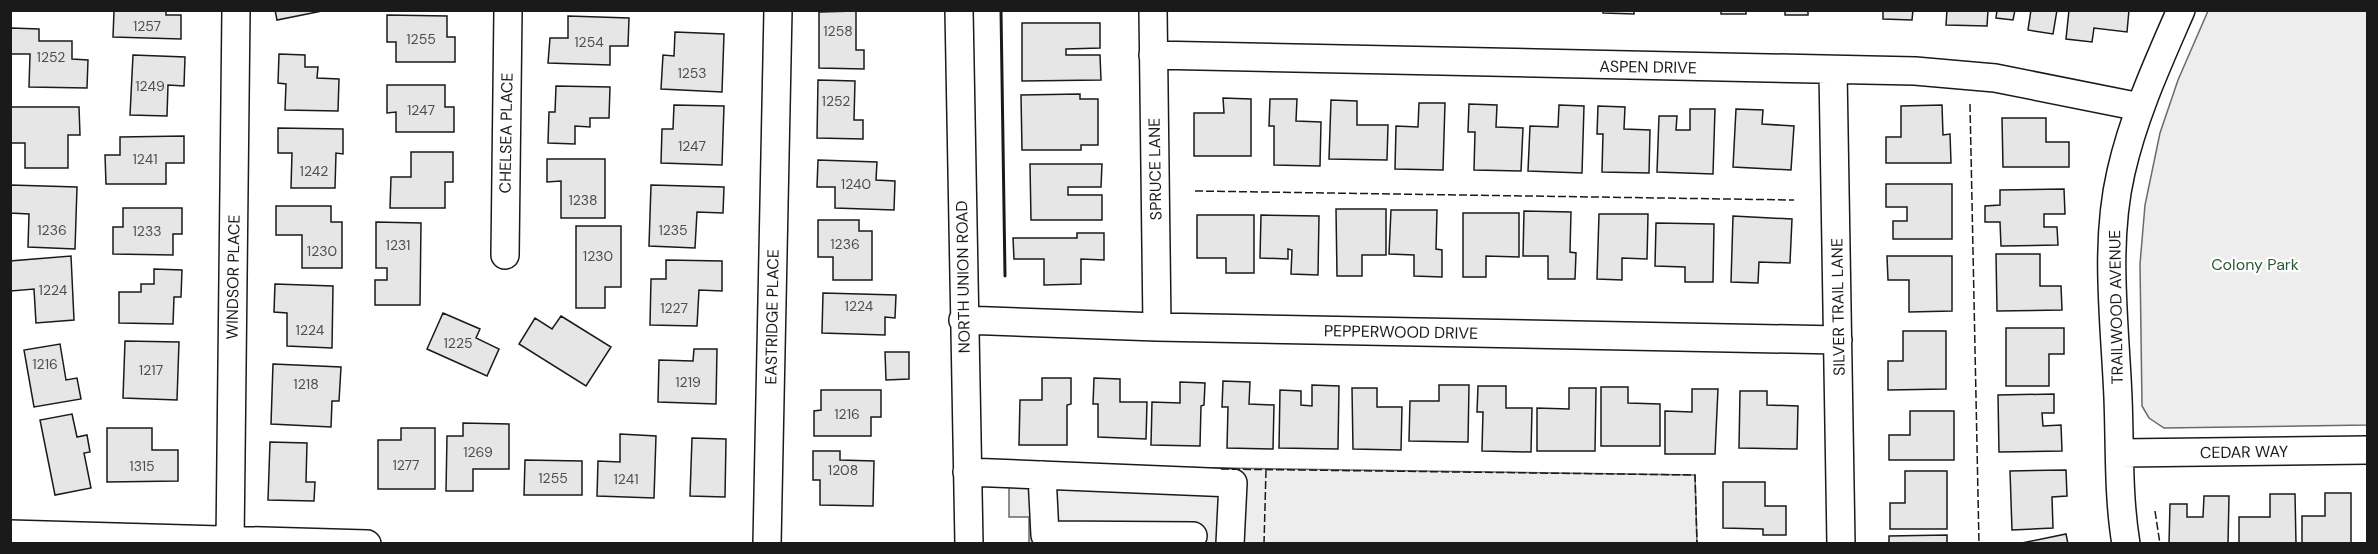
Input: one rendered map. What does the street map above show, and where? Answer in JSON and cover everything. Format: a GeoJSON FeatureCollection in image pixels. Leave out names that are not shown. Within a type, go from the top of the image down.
{"type":"FeatureCollection","features":[{"type":"Feature","properties":{"kind":"street","name":"WINDSOR PLACE"},"geometry":{"type":"LineString","coordinates":[[230,542],[236,10]]}},
{"type":"Feature","properties":{"kind":"street","name":"CHELSEA PLACE"},"geometry":{"type":"LineString","coordinates":[[505,255],[508,10]]}},
{"type":"Feature","properties":{"kind":"street","name":"EASTRIDGE PLACE"},"geometry":{"type":"LineString","coordinates":[[767,543],[778,10]]}},
{"type":"Feature","properties":{"kind":"street","name":"NORTH UNION ROAD"},"geometry":{"type":"LineString","coordinates":[[959,10],[963,320],[969,543]]}},
{"type":"Feature","properties":{"kind":"street","name":"SPRUCE LANE"},"geometry":{"type":"LineString","coordinates":[[1153,10],[1157,327]]}},
{"type":"Feature","properties":{"kind":"street","name":"TRAILWOOD AVENUE"},"geometry":{"type":"LineString","coordinates":[[2126,543],[2120,474],[2112,262],[2114,216],[2120,172],[2139,107],[2181,10]]}},
{"type":"Feature","properties":{"kind":"street","name":"ASPEN DRIVE"},"geometry":{"type":"LineString","coordinates":[[1153,55],[1915,71],[1995,78],[2139,107]]}},
{"type":"Feature","properties":{"kind":"street","name":"SILVER TRAIL LANE"},"geometry":{"type":"LineString","coordinates":[[1833,71],[1841,543]]}},
{"type":"Feature","properties":{"kind":"street","name":"PEPPERWOOD DRIVE"},"geometry":{"type":"LineString","coordinates":[[963,320],[1157,327],[1838,340]]}},
{"type":"Feature","properties":{"kind":"street","name":"CEDAR WAY"},"geometry":{"type":"LineString","coordinates":[[2121,453],[2367,450]]}},
{"type":"Feature","properties":{"kind":"street"},"geometry":{"type":"LineString","coordinates":[[967,472],[1233,483],[1230,543]]}},
{"type":"Feature","properties":{"kind":"street"},"geometry":{"type":"LineString","coordinates":[[1042,475],[1045,535],[1193,536]]}},
{"type":"Feature","properties":{"kind":"street"},"geometry":{"type":"LineString","coordinates":[[10,534],[230,542],[367,543]]}},
{"type":"Feature","properties":{"kind":"shaded area","name":"Colony Park"},"geometry":{"type":"Polygon","coordinates":[[[2208,11],[2367,11],[2367,425],[2164,428],[2149,418],[2142,406],[2140,264],[2145,205],[2160,133],[2178,80],[2208,11]]]}},
{"type":"Feature","properties":{"kind":"shaded area"},"geometry":{"type":"Polygon","coordinates":[[[1009,465],[1695,475],[1697,543],[1029,544],[1029,517],[1009,517],[1009,465]]]}},
{"type":"Feature","properties":{"kind":"building"},"geometry":{"type":"Polygon","coordinates":[[[166,10],[166,15],[181,15],[181,39],[113,37],[114,11],[166,10]]]}},
{"type":"Feature","properties":{"kind":"building"},"geometry":{"type":"Polygon","coordinates":[[[275,10],[327,10],[277,20],[275,10]]]}},
{"type":"Feature","properties":{"kind":"building"},"geometry":{"type":"Polygon","coordinates":[[[1603,10],[1634,10],[1634,14],[1603,13],[1603,10]]]}},
{"type":"Feature","properties":{"kind":"building"},"geometry":{"type":"Polygon","coordinates":[[[1721,10],[1746,10],[1746,14],[1721,14],[1721,10]]]}},
{"type":"Feature","properties":{"kind":"building"},"geometry":{"type":"Polygon","coordinates":[[[1785,10],[1808,10],[1808,15],[1785,15],[1785,10]]]}},
{"type":"Feature","properties":{"kind":"building"},"geometry":{"type":"Polygon","coordinates":[[[1883,10],[1913,10],[1912,20],[1883,19],[1883,10]]]}},
{"type":"Feature","properties":{"kind":"building"},"geometry":{"type":"Polygon","coordinates":[[[1947,10],[1988,10],[1987,26],[1946,25],[1947,10]]]}},
{"type":"Feature","properties":{"kind":"building"},"geometry":{"type":"Polygon","coordinates":[[[1997,10],[2015,10],[2013,20],[1996,18],[1997,10]]]}},
{"type":"Feature","properties":{"kind":"building"},"geometry":{"type":"Polygon","coordinates":[[[2031,10],[2057,10],[2053,34],[2028,30],[2031,10]]]}},
{"type":"Feature","properties":{"kind":"building"},"geometry":{"type":"Polygon","coordinates":[[[2069,10],[2129,10],[2127,32],[2094,28],[2092,42],[2066,39],[2069,10]]]}},
{"type":"Feature","properties":{"kind":"building"},"geometry":{"type":"Polygon","coordinates":[[[856,11],[856,50],[864,50],[864,69],[819,68],[819,12],[856,11]]]}},
{"type":"Feature","properties":{"kind":"building"},"geometry":{"type":"Polygon","coordinates":[[[387,15],[447,16],[447,37],[455,37],[455,62],[396,62],[396,42],[387,42],[387,15]]]}},
{"type":"Feature","properties":{"kind":"building"},"geometry":{"type":"Polygon","coordinates":[[[568,16],[629,18],[628,46],[610,46],[610,65],[548,63],[550,38],[568,38],[568,16]]]}},
{"type":"Feature","properties":{"kind":"building"},"geometry":{"type":"Polygon","coordinates":[[[1022,23],[1100,23],[1100,48],[1066,49],[1066,55],[1100,55],[1101,80],[1022,81],[1022,23]]]}},
{"type":"Feature","properties":{"kind":"building"},"geometry":{"type":"Polygon","coordinates":[[[11,28],[39,29],[39,41],[72,41],[72,59],[88,60],[87,88],[29,87],[30,54],[11,54],[11,28]]]}},
{"type":"Feature","properties":{"kind":"building"},"geometry":{"type":"Polygon","coordinates":[[[675,32],[724,34],[722,92],[661,89],[663,55],[674,56],[675,32]]]}},
{"type":"Feature","properties":{"kind":"building"},"geometry":{"type":"Polygon","coordinates":[[[279,54],[305,55],[305,67],[318,67],[317,78],[339,79],[338,111],[285,110],[286,84],[278,83],[279,54]]]}},
{"type":"Feature","properties":{"kind":"building"},"geometry":{"type":"Polygon","coordinates":[[[133,55],[185,57],[184,86],[168,85],[167,116],[130,115],[133,55]]]}},
{"type":"Feature","properties":{"kind":"building"},"geometry":{"type":"Polygon","coordinates":[[[818,80],[855,81],[854,120],[863,120],[863,139],[817,138],[818,80]]]}},
{"type":"Feature","properties":{"kind":"building"},"geometry":{"type":"Polygon","coordinates":[[[387,85],[445,85],[445,107],[454,107],[454,132],[396,132],[396,112],[387,113],[387,85]]]}},
{"type":"Feature","properties":{"kind":"building"},"geometry":{"type":"Polygon","coordinates":[[[556,86],[610,87],[609,118],[590,118],[590,127],[575,126],[575,144],[548,143],[549,112],[555,112],[556,86]]]}},
{"type":"Feature","properties":{"kind":"building"},"geometry":{"type":"Polygon","coordinates":[[[1080,94],[1080,99],[1098,99],[1098,145],[1081,145],[1081,150],[1022,150],[1021,95],[1080,94]]]}},
{"type":"Feature","properties":{"kind":"building"},"geometry":{"type":"Polygon","coordinates":[[[1223,98],[1251,99],[1251,156],[1194,156],[1194,113],[1224,113],[1223,98]]]}},
{"type":"Feature","properties":{"kind":"building"},"geometry":{"type":"Polygon","coordinates":[[[1270,99],[1297,99],[1296,121],[1321,122],[1320,166],[1274,165],[1274,126],[1269,126],[1270,99]]]}},
{"type":"Feature","properties":{"kind":"building"},"geometry":{"type":"Polygon","coordinates":[[[1331,100],[1357,101],[1357,125],[1388,125],[1387,160],[1329,159],[1331,100]]]}},
{"type":"Feature","properties":{"kind":"building"},"geometry":{"type":"Polygon","coordinates":[[[1419,103],[1445,103],[1443,170],[1395,169],[1396,126],[1418,127],[1419,103]]]}},
{"type":"Feature","properties":{"kind":"building"},"geometry":{"type":"Polygon","coordinates":[[[1469,104],[1497,105],[1496,127],[1523,128],[1521,171],[1474,170],[1475,132],[1468,132],[1469,104]]]}},
{"type":"Feature","properties":{"kind":"building"},"geometry":{"type":"Polygon","coordinates":[[[674,105],[724,106],[722,165],[661,163],[662,129],[673,129],[674,105]]]}},
{"type":"Feature","properties":{"kind":"building"},"geometry":{"type":"Polygon","coordinates":[[[1559,105],[1584,106],[1582,173],[1528,171],[1530,126],[1558,127],[1559,105]]]}},
{"type":"Feature","properties":{"kind":"building"},"geometry":{"type":"Polygon","coordinates":[[[1942,105],[1943,135],[1950,134],[1951,163],[1886,163],[1886,137],[1901,137],[1901,106],[1942,105]]]}},
{"type":"Feature","properties":{"kind":"building"},"geometry":{"type":"Polygon","coordinates":[[[1598,106],[1625,107],[1624,129],[1650,130],[1649,173],[1602,172],[1603,134],[1597,134],[1598,106]]]}},
{"type":"Feature","properties":{"kind":"building"},"geometry":{"type":"Polygon","coordinates":[[[10,107],[79,107],[80,135],[68,135],[68,168],[25,168],[25,143],[10,143],[10,107]]]}},
{"type":"Feature","properties":{"kind":"building"},"geometry":{"type":"Polygon","coordinates":[[[1690,109],[1715,109],[1713,174],[1657,172],[1659,116],[1677,116],[1676,130],[1690,130],[1690,109]]]}},
{"type":"Feature","properties":{"kind":"building"},"geometry":{"type":"Polygon","coordinates":[[[1736,109],[1763,110],[1762,124],[1794,126],[1791,170],[1733,167],[1736,109]]]}},
{"type":"Feature","properties":{"kind":"building"},"geometry":{"type":"Polygon","coordinates":[[[2002,118],[2046,118],[2046,142],[2069,142],[2069,167],[2003,167],[2002,118]]]}},
{"type":"Feature","properties":{"kind":"building"},"geometry":{"type":"Polygon","coordinates":[[[278,128],[343,129],[343,154],[336,153],[335,188],[291,188],[292,153],[278,153],[278,128]]]}},
{"type":"Feature","properties":{"kind":"building"},"geometry":{"type":"Polygon","coordinates":[[[184,136],[184,163],[166,163],[166,184],[106,184],[105,155],[120,155],[120,137],[184,136]]]}},
{"type":"Feature","properties":{"kind":"building"},"geometry":{"type":"Polygon","coordinates":[[[411,152],[453,152],[453,182],[445,182],[445,208],[390,208],[391,177],[411,177],[411,152]]]}},
{"type":"Feature","properties":{"kind":"building"},"geometry":{"type":"Polygon","coordinates":[[[547,159],[605,159],[605,218],[561,218],[561,181],[547,182],[547,159]]]}},
{"type":"Feature","properties":{"kind":"building"},"geometry":{"type":"Polygon","coordinates":[[[818,160],[877,162],[876,180],[895,181],[894,210],[835,208],[835,187],[817,187],[818,160]]]}},
{"type":"Feature","properties":{"kind":"building"},"geometry":{"type":"Polygon","coordinates":[[[1030,164],[1102,164],[1101,187],[1068,187],[1068,195],[1102,195],[1102,220],[1031,220],[1030,164]]]}},
{"type":"Feature","properties":{"kind":"building"},"geometry":{"type":"Polygon","coordinates":[[[1886,184],[1952,184],[1952,239],[1893,239],[1893,221],[1907,221],[1907,207],[1886,207],[1886,184]]]}},
{"type":"Feature","properties":{"kind":"building"},"geometry":{"type":"Polygon","coordinates":[[[10,185],[77,187],[75,249],[28,247],[29,214],[10,213],[10,185]]]}},
{"type":"Feature","properties":{"kind":"building"},"geometry":{"type":"Polygon","coordinates":[[[651,185],[724,187],[723,213],[697,212],[695,248],[649,246],[651,185]]]}},
{"type":"Feature","properties":{"kind":"building"},"geometry":{"type":"Polygon","coordinates":[[[2064,189],[2065,214],[2044,214],[2044,227],[2057,227],[2058,245],[2001,246],[2000,222],[1985,222],[1985,206],[2000,205],[2000,190],[2064,189]]]}},
{"type":"Feature","properties":{"kind":"building"},"geometry":{"type":"Polygon","coordinates":[[[276,206],[331,206],[331,222],[342,222],[342,268],[302,268],[302,235],[276,235],[276,206]]]}},
{"type":"Feature","properties":{"kind":"building"},"geometry":{"type":"Polygon","coordinates":[[[123,208],[182,208],[182,234],[173,234],[173,255],[113,254],[113,227],[123,227],[123,208]]]}},
{"type":"Feature","properties":{"kind":"building"},"geometry":{"type":"Polygon","coordinates":[[[1336,209],[1386,209],[1386,255],[1362,255],[1362,276],[1337,276],[1336,209]]]}},
{"type":"Feature","properties":{"kind":"building"},"geometry":{"type":"Polygon","coordinates":[[[1391,210],[1437,210],[1436,249],[1442,250],[1442,277],[1414,276],[1414,255],[1389,254],[1391,210]]]}},
{"type":"Feature","properties":{"kind":"building"},"geometry":{"type":"Polygon","coordinates":[[[1524,211],[1571,212],[1570,252],[1576,253],[1575,279],[1548,279],[1548,256],[1523,256],[1524,211]]]}},
{"type":"Feature","properties":{"kind":"building"},"geometry":{"type":"Polygon","coordinates":[[[1463,213],[1519,213],[1519,257],[1486,256],[1486,277],[1463,277],[1463,213]]]}},
{"type":"Feature","properties":{"kind":"building"},"geometry":{"type":"Polygon","coordinates":[[[1599,214],[1648,214],[1647,259],[1622,258],[1622,280],[1597,279],[1599,214]]]}},
{"type":"Feature","properties":{"kind":"building"},"geometry":{"type":"Polygon","coordinates":[[[1197,215],[1254,215],[1254,273],[1226,273],[1226,258],[1197,258],[1197,215]]]}},
{"type":"Feature","properties":{"kind":"building"},"geometry":{"type":"Polygon","coordinates":[[[1261,215],[1319,216],[1318,275],[1291,274],[1292,250],[1288,249],[1288,259],[1260,258],[1261,215]]]}},
{"type":"Feature","properties":{"kind":"building"},"geometry":{"type":"Polygon","coordinates":[[[1733,216],[1792,219],[1790,263],[1759,262],[1758,283],[1731,282],[1733,216]]]}},
{"type":"Feature","properties":{"kind":"building"},"geometry":{"type":"Polygon","coordinates":[[[818,220],[859,220],[859,231],[872,231],[872,280],[833,280],[833,257],[818,257],[818,220]]]}},
{"type":"Feature","properties":{"kind":"building"},"geometry":{"type":"Polygon","coordinates":[[[376,222],[421,223],[420,305],[375,305],[375,280],[387,280],[387,268],[376,268],[376,222]]]}},
{"type":"Feature","properties":{"kind":"building"},"geometry":{"type":"Polygon","coordinates":[[[1656,223],[1714,224],[1713,282],[1685,282],[1685,267],[1655,266],[1656,223]]]}},
{"type":"Feature","properties":{"kind":"building"},"geometry":{"type":"Polygon","coordinates":[[[576,226],[621,226],[621,287],[605,287],[605,308],[576,308],[576,226]]]}},
{"type":"Feature","properties":{"kind":"building"},"geometry":{"type":"Polygon","coordinates":[[[1077,233],[1104,233],[1104,260],[1081,259],[1081,284],[1044,285],[1044,259],[1014,259],[1013,238],[1077,238],[1077,233]]]}},
{"type":"Feature","properties":{"kind":"building"},"geometry":{"type":"Polygon","coordinates":[[[1996,254],[2040,254],[2040,286],[2061,286],[2062,310],[1997,311],[1996,254]]]}},
{"type":"Feature","properties":{"kind":"building"},"geometry":{"type":"Polygon","coordinates":[[[71,256],[74,320],[36,323],[34,289],[11,291],[10,261],[71,256]]]}},
{"type":"Feature","properties":{"kind":"building"},"geometry":{"type":"Polygon","coordinates":[[[1887,256],[1952,256],[1952,311],[1909,312],[1909,280],[1888,280],[1887,256]]]}},
{"type":"Feature","properties":{"kind":"building"},"geometry":{"type":"Polygon","coordinates":[[[666,260],[722,261],[722,291],[699,290],[697,326],[650,325],[651,279],[666,279],[666,260]]]}},
{"type":"Feature","properties":{"kind":"building"},"geometry":{"type":"Polygon","coordinates":[[[154,269],[182,270],[181,297],[174,297],[173,324],[119,323],[119,292],[141,292],[141,284],[154,284],[154,269]]]}},
{"type":"Feature","properties":{"kind":"building"},"geometry":{"type":"Polygon","coordinates":[[[275,284],[333,286],[332,348],[287,346],[287,313],[274,312],[275,284]]]}},
{"type":"Feature","properties":{"kind":"building"},"geometry":{"type":"Polygon","coordinates":[[[823,293],[896,295],[895,318],[885,317],[885,335],[822,333],[823,293]]]}},
{"type":"Feature","properties":{"kind":"building"},"geometry":{"type":"Polygon","coordinates":[[[443,313],[480,329],[476,338],[499,349],[487,376],[427,349],[443,313]]]}},
{"type":"Feature","properties":{"kind":"building"},"geometry":{"type":"Polygon","coordinates":[[[561,316],[611,347],[586,386],[519,344],[535,318],[552,329],[561,316]]]}},
{"type":"Feature","properties":{"kind":"building"},"geometry":{"type":"Polygon","coordinates":[[[2006,328],[2064,328],[2064,354],[2049,354],[2049,386],[2006,386],[2006,328]]]}},
{"type":"Feature","properties":{"kind":"building"},"geometry":{"type":"Polygon","coordinates":[[[1903,331],[1946,331],[1946,389],[1888,390],[1888,361],[1903,361],[1903,331]]]}},
{"type":"Feature","properties":{"kind":"building"},"geometry":{"type":"Polygon","coordinates":[[[125,341],[179,342],[177,400],[123,398],[125,341]]]}},
{"type":"Feature","properties":{"kind":"building"},"geometry":{"type":"Polygon","coordinates":[[[60,344],[66,380],[77,378],[81,399],[34,407],[24,350],[60,344]]]}},
{"type":"Feature","properties":{"kind":"building"},"geometry":{"type":"Polygon","coordinates":[[[694,349],[717,349],[716,404],[658,402],[659,360],[693,361],[694,349]]]}},
{"type":"Feature","properties":{"kind":"building"},"geometry":{"type":"Polygon","coordinates":[[[885,352],[909,352],[909,379],[886,380],[885,352]]]}},
{"type":"Feature","properties":{"kind":"building"},"geometry":{"type":"Polygon","coordinates":[[[273,364],[341,367],[339,401],[332,401],[331,427],[271,424],[273,364]]]}},
{"type":"Feature","properties":{"kind":"building"},"geometry":{"type":"Polygon","coordinates":[[[1042,378],[1071,378],[1071,404],[1067,405],[1067,445],[1019,445],[1020,400],[1042,400],[1042,378]]]}},
{"type":"Feature","properties":{"kind":"building"},"geometry":{"type":"Polygon","coordinates":[[[1094,378],[1120,379],[1120,402],[1147,402],[1146,439],[1098,437],[1098,404],[1093,404],[1094,378]]]}},
{"type":"Feature","properties":{"kind":"building"},"geometry":{"type":"Polygon","coordinates":[[[1223,381],[1250,382],[1249,404],[1274,405],[1273,449],[1227,448],[1228,407],[1222,407],[1223,381]]]}},
{"type":"Feature","properties":{"kind":"building"},"geometry":{"type":"Polygon","coordinates":[[[1180,382],[1205,383],[1204,405],[1201,406],[1200,446],[1151,445],[1152,402],[1180,403],[1180,382]]]}},
{"type":"Feature","properties":{"kind":"building"},"geometry":{"type":"Polygon","coordinates":[[[1312,385],[1339,386],[1338,449],[1279,448],[1280,390],[1301,391],[1301,405],[1312,406],[1312,385]]]}},
{"type":"Feature","properties":{"kind":"building"},"geometry":{"type":"Polygon","coordinates":[[[1439,385],[1469,385],[1468,442],[1409,441],[1410,401],[1439,401],[1439,385]]]}},
{"type":"Feature","properties":{"kind":"building"},"geometry":{"type":"Polygon","coordinates":[[[1478,386],[1506,386],[1506,408],[1532,408],[1531,452],[1482,451],[1483,412],[1477,412],[1478,386]]]}},
{"type":"Feature","properties":{"kind":"building"},"geometry":{"type":"Polygon","coordinates":[[[1601,387],[1628,387],[1628,403],[1660,404],[1660,446],[1601,446],[1601,387]]]}},
{"type":"Feature","properties":{"kind":"building"},"geometry":{"type":"Polygon","coordinates":[[[1352,388],[1377,388],[1377,407],[1402,407],[1401,450],[1353,449],[1352,388]]]}},
{"type":"Feature","properties":{"kind":"building"},"geometry":{"type":"Polygon","coordinates":[[[1569,388],[1596,388],[1595,451],[1537,451],[1537,408],[1569,409],[1569,388]]]}},
{"type":"Feature","properties":{"kind":"building"},"geometry":{"type":"Polygon","coordinates":[[[1692,389],[1718,389],[1715,454],[1665,454],[1665,411],[1692,412],[1692,389]]]}},
{"type":"Feature","properties":{"kind":"building"},"geometry":{"type":"Polygon","coordinates":[[[821,390],[881,390],[881,417],[871,417],[871,436],[814,436],[814,411],[821,410],[821,390]]]}},
{"type":"Feature","properties":{"kind":"building"},"geometry":{"type":"Polygon","coordinates":[[[1740,391],[1767,391],[1767,405],[1798,406],[1797,449],[1739,448],[1740,391]]]}},
{"type":"Feature","properties":{"kind":"building"},"geometry":{"type":"Polygon","coordinates":[[[2054,394],[2054,413],[2042,413],[2043,426],[2061,425],[2062,451],[1999,452],[1998,395],[2054,394]]]}},
{"type":"Feature","properties":{"kind":"building"},"geometry":{"type":"Polygon","coordinates":[[[1910,411],[1954,411],[1954,460],[1889,460],[1889,435],[1910,435],[1910,411]]]}},
{"type":"Feature","properties":{"kind":"building"},"geometry":{"type":"Polygon","coordinates":[[[72,414],[77,437],[87,435],[90,452],[84,453],[91,488],[55,495],[40,420],[72,414]]]}},
{"type":"Feature","properties":{"kind":"building"},"geometry":{"type":"Polygon","coordinates":[[[463,423],[509,424],[509,469],[473,469],[473,491],[446,491],[447,436],[463,436],[463,423]]]}},
{"type":"Feature","properties":{"kind":"building"},"geometry":{"type":"Polygon","coordinates":[[[107,428],[152,428],[152,450],[178,450],[178,481],[107,482],[107,428]]]}},
{"type":"Feature","properties":{"kind":"building"},"geometry":{"type":"Polygon","coordinates":[[[401,428],[435,428],[435,489],[378,489],[378,440],[401,440],[401,428]]]}},
{"type":"Feature","properties":{"kind":"building"},"geometry":{"type":"Polygon","coordinates":[[[620,434],[656,436],[654,498],[597,496],[598,461],[620,462],[620,434]]]}},
{"type":"Feature","properties":{"kind":"building"},"geometry":{"type":"Polygon","coordinates":[[[692,438],[726,439],[725,497],[690,496],[692,438]]]}},
{"type":"Feature","properties":{"kind":"building"},"geometry":{"type":"Polygon","coordinates":[[[270,442],[307,443],[306,482],[315,482],[314,501],[268,500],[270,442]]]}},
{"type":"Feature","properties":{"kind":"building"},"geometry":{"type":"Polygon","coordinates":[[[813,451],[840,451],[840,460],[874,461],[873,506],[820,505],[820,480],[813,480],[813,451]]]}},
{"type":"Feature","properties":{"kind":"building"},"geometry":{"type":"Polygon","coordinates":[[[525,460],[582,461],[582,495],[524,495],[525,460]]]}},
{"type":"Feature","properties":{"kind":"building"},"geometry":{"type":"Polygon","coordinates":[[[2066,470],[2067,496],[2052,497],[2053,528],[2012,530],[2010,471],[2066,470]]]}},
{"type":"Feature","properties":{"kind":"building"},"geometry":{"type":"Polygon","coordinates":[[[1905,471],[1947,471],[1947,529],[1890,529],[1890,503],[1905,503],[1905,471]]]}},
{"type":"Feature","properties":{"kind":"building"},"geometry":{"type":"Polygon","coordinates":[[[1723,482],[1765,482],[1765,506],[1786,506],[1786,535],[1763,535],[1763,529],[1723,528],[1723,482]]]}},
{"type":"Feature","properties":{"kind":"building"},"geometry":{"type":"Polygon","coordinates":[[[2325,493],[2351,493],[2351,544],[2302,544],[2302,516],[2325,516],[2325,493]]]}},
{"type":"Feature","properties":{"kind":"building"},"geometry":{"type":"Polygon","coordinates":[[[2270,494],[2295,494],[2296,544],[2239,544],[2239,517],[2270,517],[2270,494]]]}},
{"type":"Feature","properties":{"kind":"building"},"geometry":{"type":"Polygon","coordinates":[[[2204,496],[2229,496],[2228,544],[2169,544],[2170,504],[2187,504],[2187,517],[2203,517],[2204,496]]]}},
{"type":"Feature","properties":{"kind":"building"},"geometry":{"type":"Polygon","coordinates":[[[2066,534],[2068,544],[2017,544],[2066,534]]]}},
{"type":"Feature","properties":{"kind":"building"},"geometry":{"type":"Polygon","coordinates":[[[1947,535],[1947,544],[1889,544],[1889,536],[1947,535]]]}},
{"type":"Feature","properties":{"kind":"fence"},"geometry":{"type":"LineString","coordinates":[[1970,104],[1979,544]]}},
{"type":"Feature","properties":{"kind":"fence"},"geometry":{"type":"LineString","coordinates":[[1195,191],[1794,200]]}},
{"type":"Feature","properties":{"kind":"fence"},"geometry":{"type":"LineString","coordinates":[[1221,469],[1695,475],[1697,544]]}},
{"type":"Feature","properties":{"kind":"fence"},"geometry":{"type":"LineString","coordinates":[[1264,544],[1266,470]]}},
{"type":"Feature","properties":{"kind":"fence"},"geometry":{"type":"LineString","coordinates":[[2155,511],[2160,544]]}},
{"type":"Feature","properties":{"kind":"wall"},"geometry":{"type":"LineString","coordinates":[[1001,10],[1005,276]]}}]}
